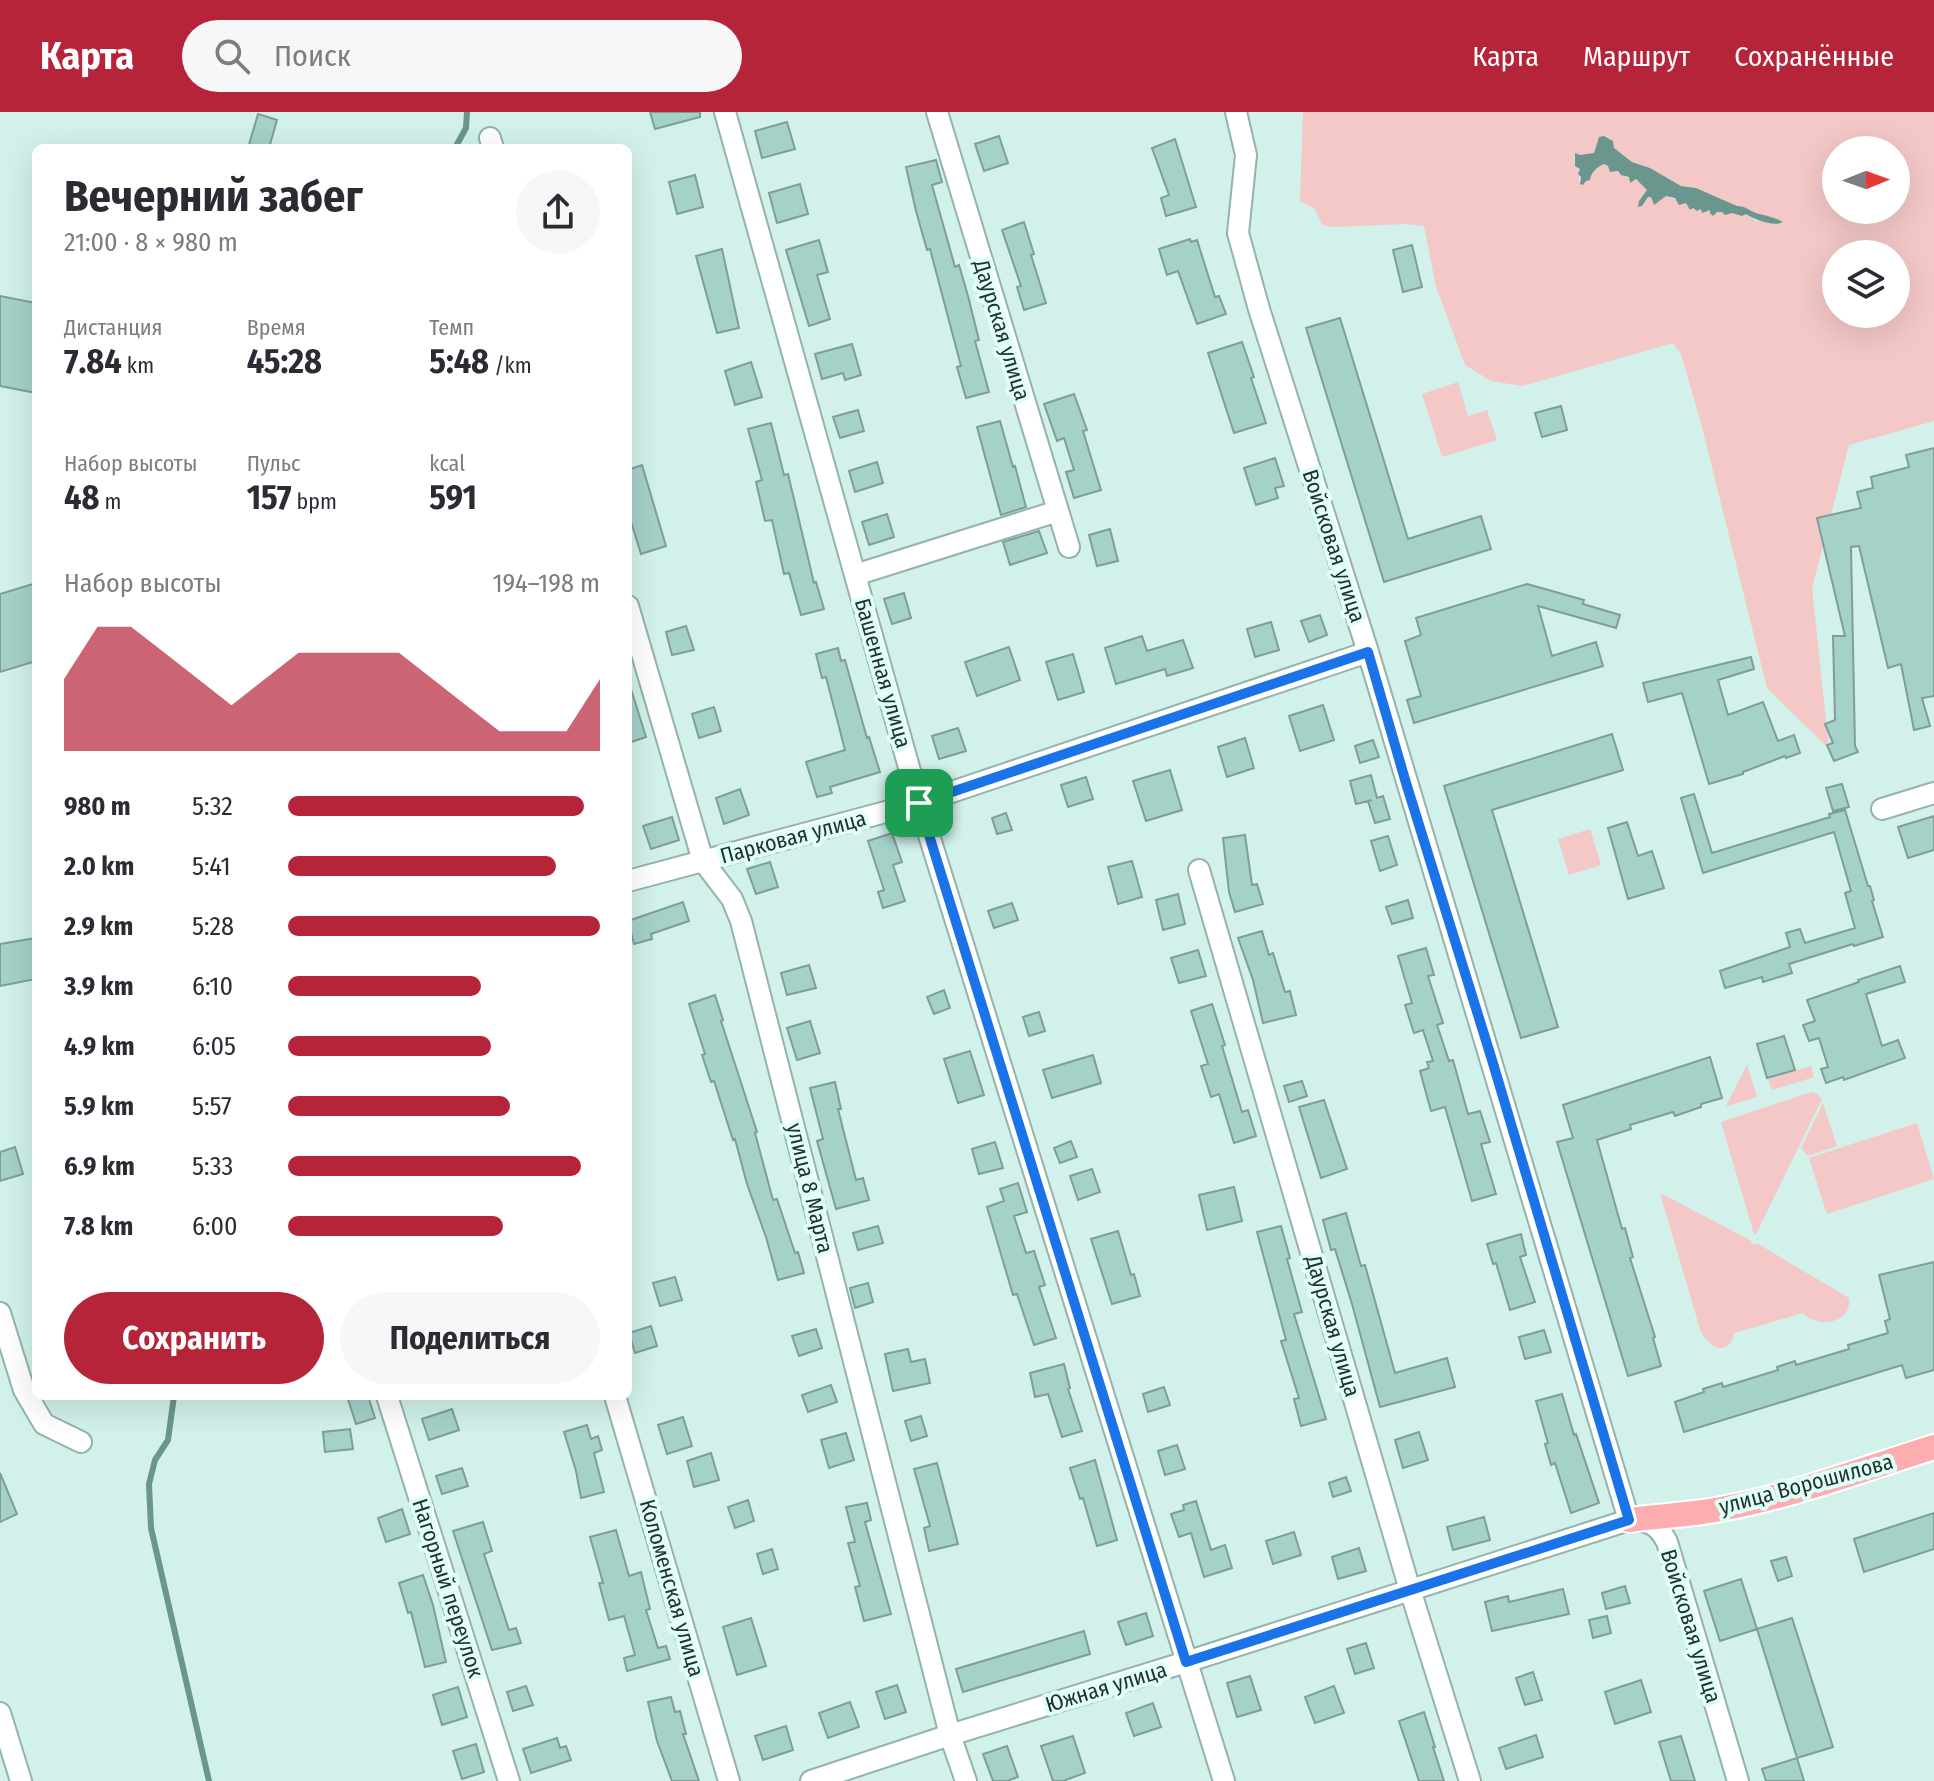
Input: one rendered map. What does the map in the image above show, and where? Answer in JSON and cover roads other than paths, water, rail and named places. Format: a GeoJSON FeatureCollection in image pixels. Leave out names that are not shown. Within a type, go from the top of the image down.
{"type":"FeatureCollection","features":[{"type":"Feature","properties":{"kind":"main road","name":"улица Ворошилова"},"geometry":{"type":"LineString","coordinates":[[1629,1520],[1702,1512],[1760,1500],[1934,1447]]}},
{"type":"Feature","properties":{"kind":"street","name":"Башенная улица"},"geometry":{"type":"LineString","coordinates":[[725,112],[919,803],[1224,1781]]}},
{"type":"Feature","properties":{"kind":"street","name":"Даурская улица"},"geometry":{"type":"LineString","coordinates":[[937,112],[1069,547]]}},
{"type":"Feature","properties":{"kind":"street","name":"Войсковая улица"},"geometry":{"type":"LineString","coordinates":[[1236,112],[1246,155],[1238,233],[1259,309],[1368,652],[1629,1520],[1650,1522],[1662,1532],[1667,1542],[1738,1781]]}},
{"type":"Feature","properties":{"kind":"street"},"geometry":{"type":"LineString","coordinates":[[855,575],[1058,511]]}},
{"type":"Feature","properties":{"kind":"street","name":"улица 8 Марта"},"geometry":{"type":"LineString","coordinates":[[632,620],[703,861],[732,899],[741,921],[950,1735],[966,1781]]}},
{"type":"Feature","properties":{"kind":"street","name":"Парковая улица"},"geometry":{"type":"LineString","coordinates":[[632,880],[919,803],[1368,652]]}},
{"type":"Feature","properties":{"kind":"street"},"geometry":{"type":"LineString","coordinates":[[1882,809],[1934,793]]}},
{"type":"Feature","properties":{"kind":"street","name":"Даурская улица"},"geometry":{"type":"LineString","coordinates":[[1199,870],[1470,1781]]}},
{"type":"Feature","properties":{"kind":"street"},"geometry":{"type":"LineString","coordinates":[[0,1313],[24,1390],[44,1424],[81,1442]]}},
{"type":"Feature","properties":{"kind":"street","name":"Нагорный переулок"},"geometry":{"type":"LineString","coordinates":[[388,1400],[509,1781]]}},
{"type":"Feature","properties":{"kind":"street","name":"Коломенская улица"},"geometry":{"type":"LineString","coordinates":[[616,1400],[729,1781]]}},
{"type":"Feature","properties":{"kind":"street","name":"Южная улица"},"geometry":{"type":"LineString","coordinates":[[811,1781],[1629,1520]]}},
{"type":"Feature","properties":{"kind":"street"},"geometry":{"type":"LineString","coordinates":[[0,1713],[21,1781]]}},
{"type":"Feature","properties":{"kind":"waterway"},"geometry":{"type":"LineString","coordinates":[[457,144],[466,128],[467,112]]}},
{"type":"Feature","properties":{"kind":"waterway"},"geometry":{"type":"LineString","coordinates":[[173,1400],[168,1440],[155,1460],[149,1484],[151,1528],[209,1781]]}}]}
